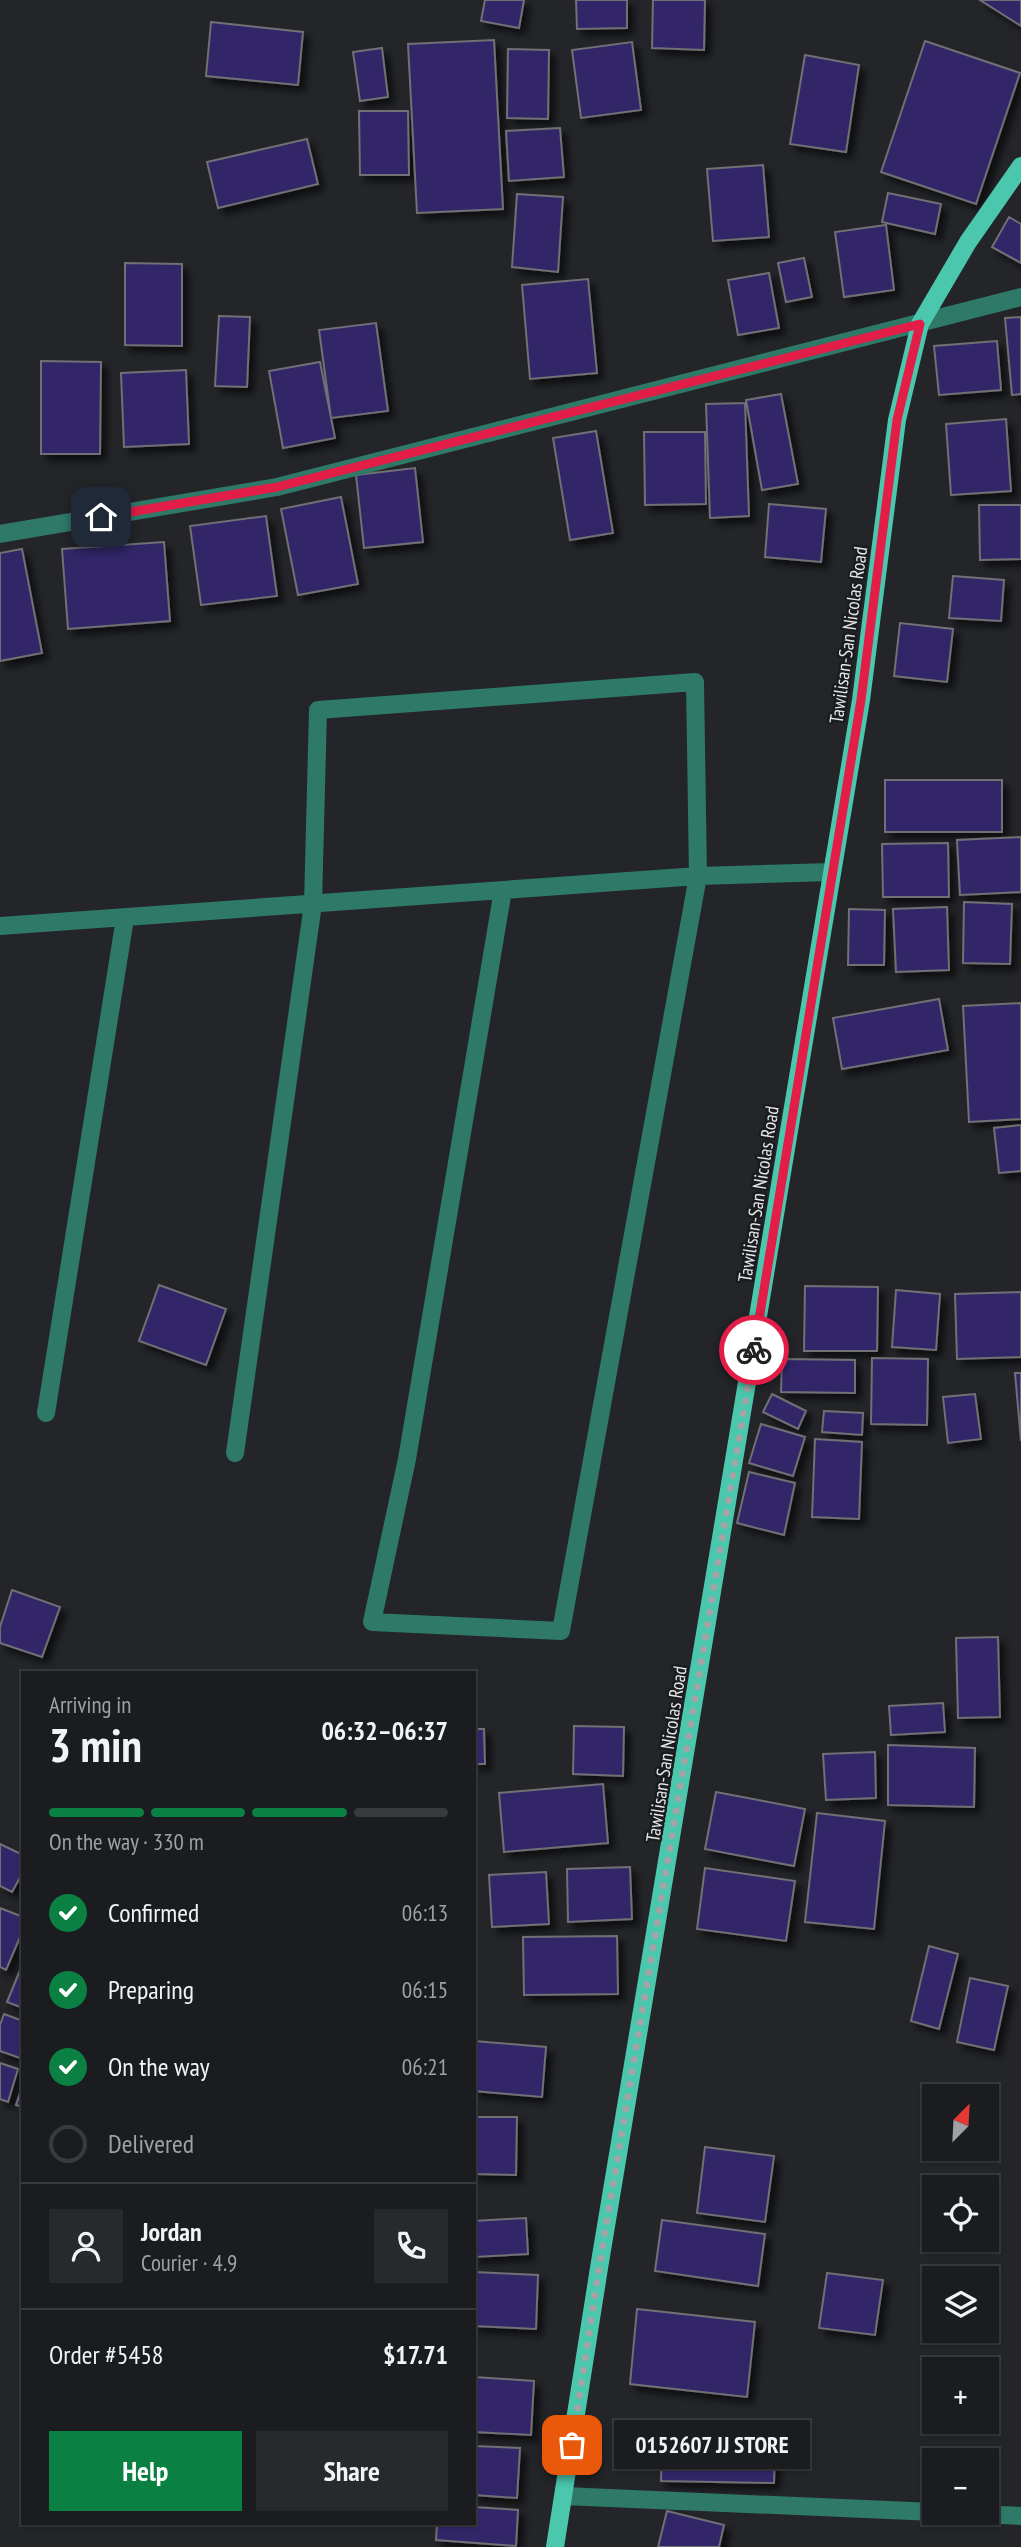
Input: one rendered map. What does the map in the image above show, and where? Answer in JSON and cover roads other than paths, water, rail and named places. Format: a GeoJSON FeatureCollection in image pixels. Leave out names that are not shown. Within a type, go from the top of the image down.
{"type":"FeatureCollection","features":[{"type":"Feature","properties":{"kind":"main road","name":"Tawilisan-San Nicolas Road"},"geometry":{"type":"LineString","coordinates":[[555,2547],[599,2268],[861,700],[897,420],[920,324],[968,242],[1021,166]]}},
{"type":"Feature","properties":{"kind":"street"},"geometry":{"type":"LineString","coordinates":[[0,534],[277,487],[1021,297]]}},
{"type":"Feature","properties":{"kind":"street"},"geometry":{"type":"LineString","coordinates":[[235,1453],[313,904],[318,710],[695,682],[698,876],[561,1631],[372,1622],[407,1459],[503,890]]}},
{"type":"Feature","properties":{"kind":"street"},"geometry":{"type":"LineString","coordinates":[[0,926],[698,876],[832,872]]}},
{"type":"Feature","properties":{"kind":"street"},"geometry":{"type":"LineString","coordinates":[[46,1413],[125,918]]}},
{"type":"Feature","properties":{"kind":"street"},"geometry":{"type":"LineString","coordinates":[[564,2496],[922,2511]]}},
{"type":"Feature","properties":{"kind":"street"},"geometry":{"type":"LineString","coordinates":[[999,2515],[1021,2516]]}},
{"type":"Feature","properties":{"kind":"place","name":"0152607 JJ STORE"},"geometry":{"type":"Point","coordinates":[572,2445]}}]}
